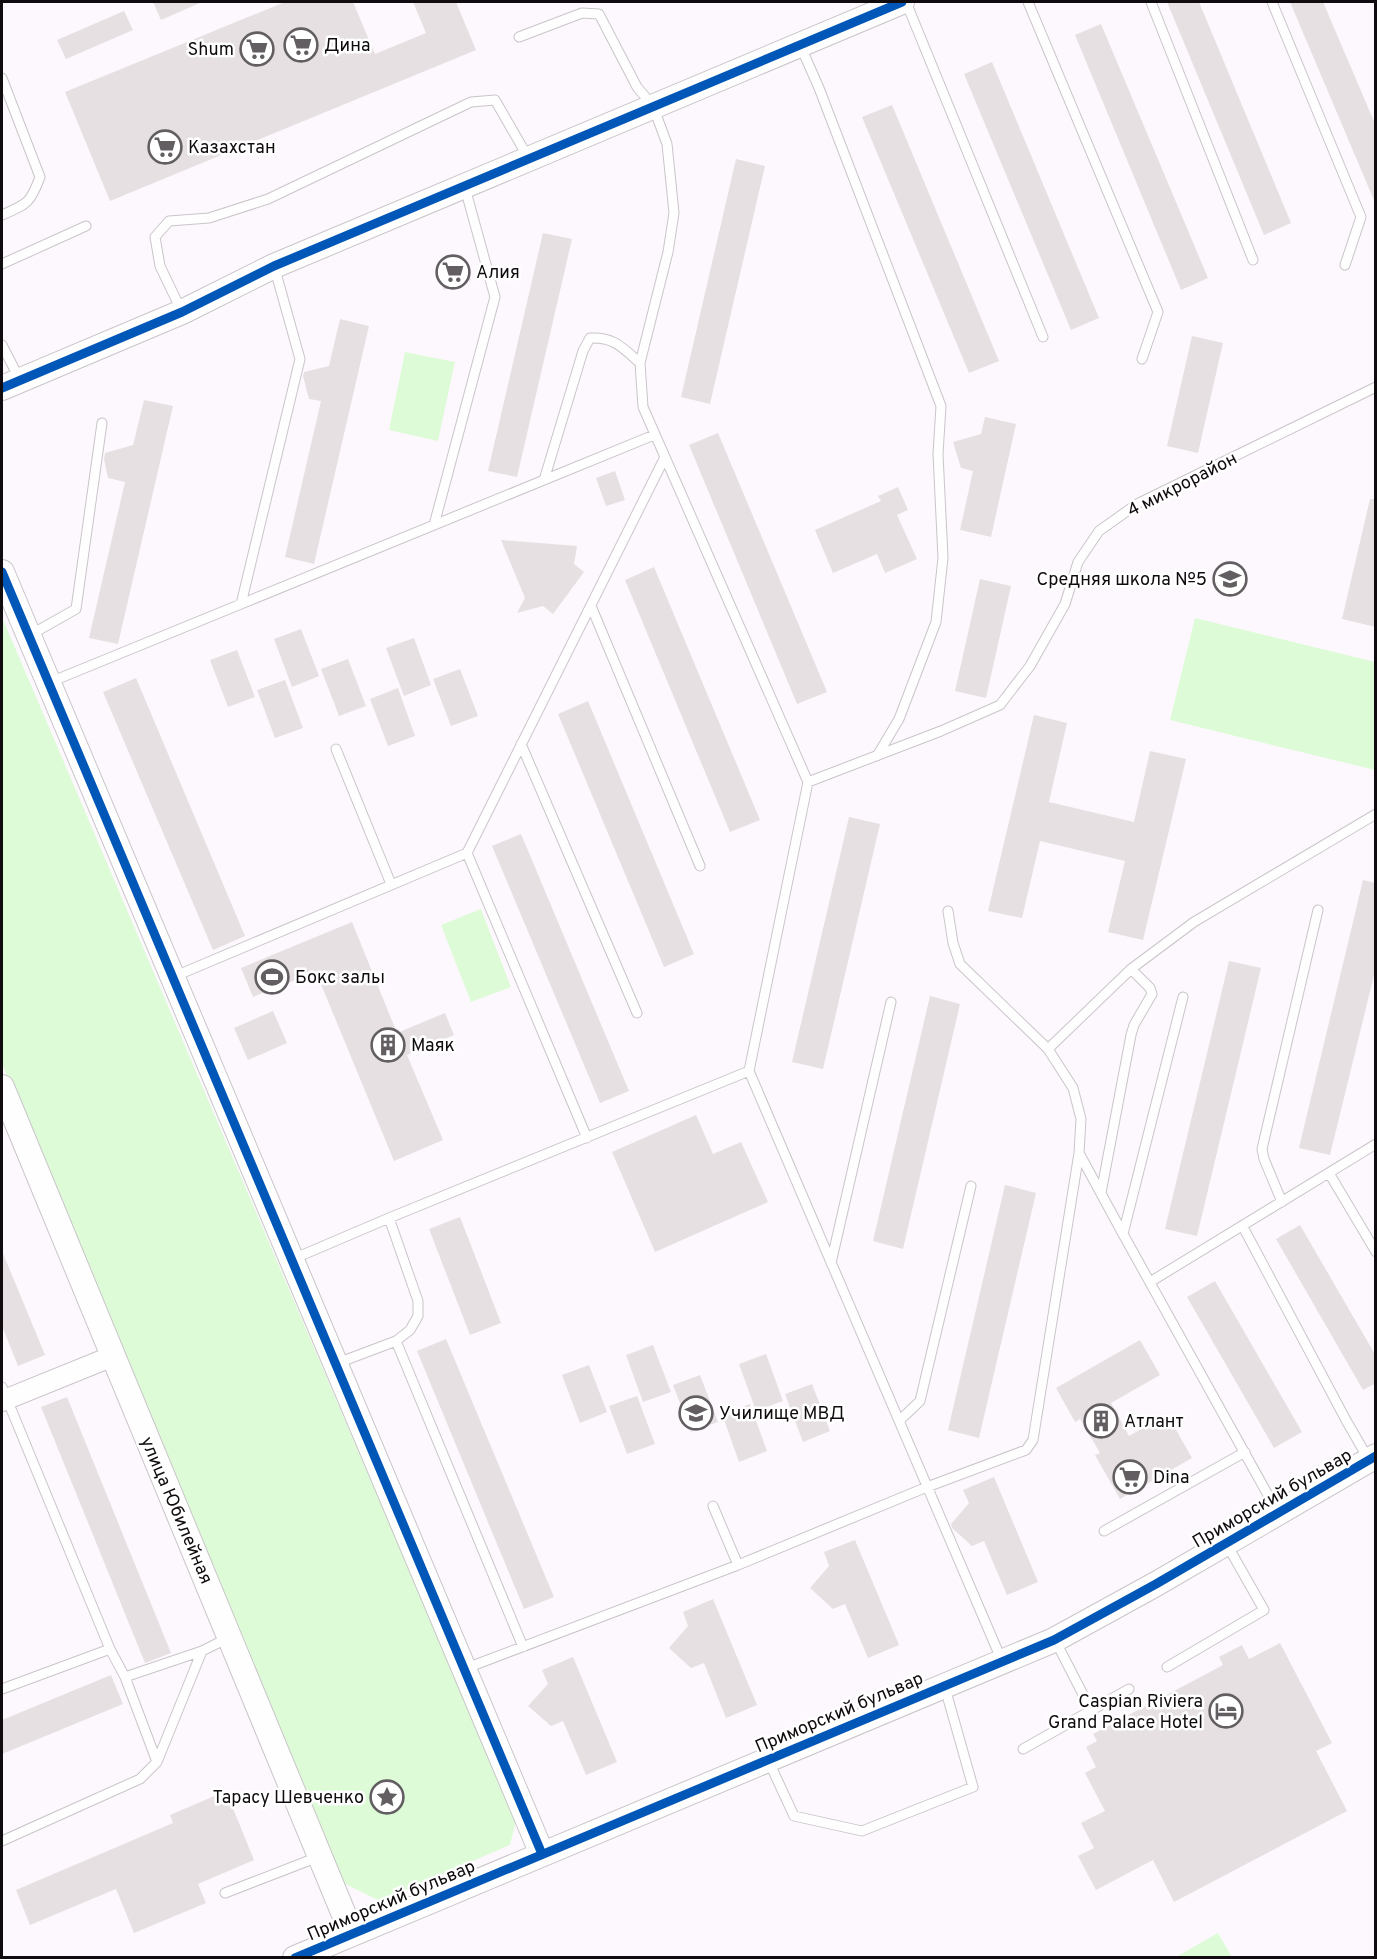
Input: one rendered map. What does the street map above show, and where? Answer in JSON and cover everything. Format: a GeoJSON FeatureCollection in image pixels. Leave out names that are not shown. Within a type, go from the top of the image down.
{"type":"FeatureCollection","features":[{"type":"Feature","properties":{"kind":"street"},"geometry":{"type":"LineString","coordinates":[[11,384],[182,312],[274,266],[904,2]]}},
{"type":"Feature","properties":{"kind":"street"},"geometry":{"type":"LineString","coordinates":[[2,572],[542,1854]]}},
{"type":"Feature","properties":{"kind":"street","name":"улица Юбилейная"},"geometry":{"type":"LineString","coordinates":[[2,1087],[352,1934]]}},
{"type":"Feature","properties":{"kind":"street"},"geometry":{"type":"LineString","coordinates":[[3,1395],[113,1356]]}},
{"type":"Feature","properties":{"kind":"street","name":"Приморский бульвар"},"geometry":{"type":"LineString","coordinates":[[295,1958],[1054,1640],[1156,1584],[1372,1458]]}},
{"type":"Feature","properties":{"kind":"lane"},"geometry":{"type":"LineString","coordinates":[[904,2],[1043,337]]}},
{"type":"Feature","properties":{"kind":"lane"},"geometry":{"type":"LineString","coordinates":[[1028,2],[1158,312],[1142,359]]}},
{"type":"Feature","properties":{"kind":"lane"},"geometry":{"type":"LineString","coordinates":[[1151,2],[1253,260]]}},
{"type":"Feature","properties":{"kind":"lane"},"geometry":{"type":"LineString","coordinates":[[1272,2],[1361,217],[1345,265]]}},
{"type":"Feature","properties":{"kind":"lane"},"geometry":{"type":"LineString","coordinates":[[519,38],[582,13],[599,14],[637,87],[653,106],[667,144],[674,213],[668,252],[640,363],[643,407],[808,782],[748,1071],[1002,1661]]}},
{"type":"Feature","properties":{"kind":"lane"},"geometry":{"type":"LineString","coordinates":[[800,45],[819,88],[940,406],[938,454],[943,558],[936,622],[899,719],[877,756]]}},
{"type":"Feature","properties":{"kind":"lane"},"geometry":{"type":"LineString","coordinates":[[2,78],[40,177],[26,205],[2,215]]}},
{"type":"Feature","properties":{"kind":"lane"},"geometry":{"type":"LineString","coordinates":[[182,312],[160,266],[155,237],[169,222],[209,218],[268,199],[471,102],[495,100],[529,159]]}},
{"type":"Feature","properties":{"kind":"lane"},"geometry":{"type":"LineString","coordinates":[[434,525],[495,297],[465,186]]}},
{"type":"Feature","properties":{"kind":"lane"},"geometry":{"type":"LineString","coordinates":[[2,264],[86,226]]}},
{"type":"Feature","properties":{"kind":"lane"},"geometry":{"type":"LineString","coordinates":[[241,604],[300,359],[274,266]]}},
{"type":"Feature","properties":{"kind":"lane"},"geometry":{"type":"LineString","coordinates":[[544,480],[583,351],[590,338],[615,341],[640,363]]}},
{"type":"Feature","properties":{"kind":"lane"},"geometry":{"type":"LineString","coordinates":[[2,345],[11,384]]}},
{"type":"Feature","properties":{"kind":"lane","name":"4 микрорайон"},"geometry":{"type":"LineString","coordinates":[[808,782],[941,731],[1000,705],[1030,666],[1065,604],[1078,562],[1099,531],[1137,504],[1376,387]]}},
{"type":"Feature","properties":{"kind":"lane"},"geometry":{"type":"LineString","coordinates":[[28,636],[76,609],[102,423]]}},
{"type":"Feature","properties":{"kind":"lane"},"geometry":{"type":"LineString","coordinates":[[48,683],[654,435]]}},
{"type":"Feature","properties":{"kind":"lane"},"geometry":{"type":"LineString","coordinates":[[172,978],[467,853],[664,459]]}},
{"type":"Feature","properties":{"kind":"lane"},"geometry":{"type":"LineString","coordinates":[[591,606],[700,866]]}},
{"type":"Feature","properties":{"kind":"lane"},"geometry":{"type":"LineString","coordinates":[[521,744],[637,1013]]}},
{"type":"Feature","properties":{"kind":"lane"},"geometry":{"type":"LineString","coordinates":[[336,749],[391,884]]}},
{"type":"Feature","properties":{"kind":"lane"},"geometry":{"type":"LineString","coordinates":[[1048,1049],[1131,969],[1194,922],[1376,814]]}},
{"type":"Feature","properties":{"kind":"lane"},"geometry":{"type":"LineString","coordinates":[[467,853],[587,1138]]}},
{"type":"Feature","properties":{"kind":"lane"},"geometry":{"type":"LineString","coordinates":[[1282,1202],[1262,1149],[1318,910]]}},
{"type":"Feature","properties":{"kind":"lane"},"geometry":{"type":"LineString","coordinates":[[463,1669],[738,1565],[927,1487],[1026,1450],[1033,1440],[1079,1153],[1081,1119],[1073,1088],[1048,1049],[960,964],[953,944],[948,911]]}},
{"type":"Feature","properties":{"kind":"lane"},"geometry":{"type":"LineString","coordinates":[[1101,1193],[1131,1035],[1134,1025],[1152,994],[1150,988],[1131,969]]}},
{"type":"Feature","properties":{"kind":"lane"},"geometry":{"type":"LineString","coordinates":[[1123,1234],[1183,998]]}},
{"type":"Feature","properties":{"kind":"lane"},"geometry":{"type":"LineString","coordinates":[[831,1263],[891,1002]]}},
{"type":"Feature","properties":{"kind":"lane"},"geometry":{"type":"LineString","coordinates":[[291,1260],[748,1071]]}},
{"type":"Feature","properties":{"kind":"lane"},"geometry":{"type":"LineString","coordinates":[[1150,1282],[1376,1144]]}},
{"type":"Feature","properties":{"kind":"lane"},"geometry":{"type":"LineString","coordinates":[[1079,1153],[1278,1513]]}},
{"type":"Feature","properties":{"kind":"lane"},"geometry":{"type":"LineString","coordinates":[[1329,1173],[1376,1252]]}},
{"type":"Feature","properties":{"kind":"lane"},"geometry":{"type":"LineString","coordinates":[[899,1421],[920,1401],[971,1186]]}},
{"type":"Feature","properties":{"kind":"lane"},"geometry":{"type":"LineString","coordinates":[[335,1364],[396,1341],[410,1330],[418,1316],[418,1301],[389,1218]]}},
{"type":"Feature","properties":{"kind":"lane"},"geometry":{"type":"LineString","coordinates":[[1243,1227],[1372,1458]]}},
{"type":"Feature","properties":{"kind":"lane"},"geometry":{"type":"LineString","coordinates":[[396,1341],[524,1647]]}},
{"type":"Feature","properties":{"kind":"lane"},"geometry":{"type":"LineString","coordinates":[[3,1395],[110,1649],[125,1677],[157,1762]]}},
{"type":"Feature","properties":{"kind":"lane"},"geometry":{"type":"LineString","coordinates":[[1104,1532],[1245,1452]]}},
{"type":"Feature","properties":{"kind":"lane"},"geometry":{"type":"LineString","coordinates":[[713,1506],[738,1565]]}},
{"type":"Feature","properties":{"kind":"lane"},"geometry":{"type":"LineString","coordinates":[[1167,1667],[1264,1610],[1226,1543]]}},
{"type":"Feature","properties":{"kind":"lane"},"geometry":{"type":"LineString","coordinates":[[125,1677],[202,1651],[229,1637]]}},
{"type":"Feature","properties":{"kind":"lane"},"geometry":{"type":"LineString","coordinates":[[1054,1640],[1091,1710]]}},
{"type":"Feature","properties":{"kind":"lane"},"geometry":{"type":"LineString","coordinates":[[2,1689],[110,1649]]}},
{"type":"Feature","properties":{"kind":"lane"},"geometry":{"type":"LineString","coordinates":[[2,1841],[140,1779],[157,1762],[202,1651]]}},
{"type":"Feature","properties":{"kind":"lane"},"geometry":{"type":"LineString","coordinates":[[768,1760],[794,1816],[862,1831],[973,1787],[944,1686]]}},
{"type":"Feature","properties":{"kind":"lane"},"geometry":{"type":"LineString","coordinates":[[1023,1749],[1129,1689]]}},
{"type":"Feature","properties":{"kind":"lane"},"geometry":{"type":"LineString","coordinates":[[225,1893],[320,1856]]}},
{"type":"Feature","properties":{"kind":"green space"},"geometry":{"type":"Polygon","coordinates":[[[405,352],[455,362],[438,441],[389,430],[405,352]]]}},
{"type":"Feature","properties":{"kind":"green space"},"geometry":{"type":"Polygon","coordinates":[[[2,617],[516,1821],[510,1845],[380,1901],[341,1882],[2,1064],[2,617]]]}},
{"type":"Feature","properties":{"kind":"green space"},"geometry":{"type":"Polygon","coordinates":[[[1195,618],[1375,662],[1375,770],[1170,720],[1195,618]]]}},
{"type":"Feature","properties":{"kind":"green space"},"geometry":{"type":"Polygon","coordinates":[[[481,909],[511,987],[471,1002],[441,925],[481,909]]]}},
{"type":"Feature","properties":{"kind":"green space"},"geometry":{"type":"Polygon","coordinates":[[[1218,1933],[1232,1957],[1176,1957],[1218,1933]]]}},
{"type":"Feature","properties":{"kind":"building"},"geometry":{"type":"Polygon","coordinates":[[[153,2],[202,2],[161,20],[153,2]]]}},
{"type":"Feature","properties":{"kind":"building","name":"Казахстан"},"geometry":{"type":"Polygon","coordinates":[[[285,2],[353,2],[375,54],[426,33],[413,2],[456,2],[476,50],[110,201],[65,92],[285,2]]]}},
{"type":"Feature","properties":{"kind":"building"},"geometry":{"type":"Polygon","coordinates":[[[1167,2],[1199,2],[1291,223],[1264,235],[1167,2]]]}},
{"type":"Feature","properties":{"kind":"building"},"geometry":{"type":"Polygon","coordinates":[[[1290,2],[1323,2],[1376,126],[1376,205],[1290,2]]]}},
{"type":"Feature","properties":{"kind":"building"},"geometry":{"type":"Polygon","coordinates":[[[124,11],[133,30],[66,59],[57,40],[124,11]]]}},
{"type":"Feature","properties":{"kind":"building"},"geometry":{"type":"Polygon","coordinates":[[[1101,24],[1208,278],[1181,290],[1075,35],[1101,24]]]}},
{"type":"Feature","properties":{"kind":"building"},"geometry":{"type":"Polygon","coordinates":[[[992,62],[1099,318],[1071,330],[964,74],[992,62]]]}},
{"type":"Feature","properties":{"kind":"building"},"geometry":{"type":"Polygon","coordinates":[[[892,105],[999,361],[969,373],[862,117],[892,105]]]}},
{"type":"Feature","properties":{"kind":"building"},"geometry":{"type":"Polygon","coordinates":[[[736,159],[765,166],[710,404],[681,397],[736,159]]]}},
{"type":"Feature","properties":{"kind":"building"},"geometry":{"type":"Polygon","coordinates":[[[543,233],[572,239],[517,477],[488,471],[543,233]]]}},
{"type":"Feature","properties":{"kind":"building","name":"Алия"},"geometry":{"type":"Polygon","coordinates":[[[462,255],[471,280],[444,290],[436,265],[462,255]]]}},
{"type":"Feature","properties":{"kind":"building"},"geometry":{"type":"Polygon","coordinates":[[[340,319],[369,326],[314,564],[285,557],[321,401],[309,399],[303,376],[304,372],[329,366],[340,319]]]}},
{"type":"Feature","properties":{"kind":"building"},"geometry":{"type":"Polygon","coordinates":[[[1192,336],[1223,343],[1198,453],[1167,446],[1192,336]]]}},
{"type":"Feature","properties":{"kind":"building"},"geometry":{"type":"Polygon","coordinates":[[[144,400],[173,406],[118,644],[89,638],[125,482],[108,478],[104,459],[105,453],[133,445],[144,400]]]}},
{"type":"Feature","properties":{"kind":"building"},"geometry":{"type":"Polygon","coordinates":[[[985,417],[1016,424],[991,537],[960,530],[973,471],[961,468],[953,442],[981,434],[985,417]]]}},
{"type":"Feature","properties":{"kind":"building"},"geometry":{"type":"Polygon","coordinates":[[[718,433],[827,692],[797,704],[689,445],[718,433]]]}},
{"type":"Feature","properties":{"kind":"building"},"geometry":{"type":"Polygon","coordinates":[[[615,471],[625,500],[606,506],[596,478],[615,471]]]}},
{"type":"Feature","properties":{"kind":"building"},"geometry":{"type":"Polygon","coordinates":[[[898,487],[908,510],[897,515],[917,559],[885,573],[877,554],[833,573],[815,530],[881,501],[878,496],[898,487]]]}},
{"type":"Feature","properties":{"kind":"building"},"geometry":{"type":"Polygon","coordinates":[[[1370,499],[1376,499],[1376,627],[1342,619],[1370,499]]]}},
{"type":"Feature","properties":{"kind":"building"},"geometry":{"type":"Polygon","coordinates":[[[501,540],[577,546],[574,564],[584,572],[553,614],[543,606],[517,613],[525,598],[501,540]]]}},
{"type":"Feature","properties":{"kind":"building"},"geometry":{"type":"Polygon","coordinates":[[[654,567],[760,820],[730,832],[625,580],[654,567]]]}},
{"type":"Feature","properties":{"kind":"building"},"geometry":{"type":"Polygon","coordinates":[[[980,579],[1011,586],[986,698],[955,691],[980,579]]]}},
{"type":"Feature","properties":{"kind":"building"},"geometry":{"type":"Polygon","coordinates":[[[301,629],[319,676],[292,687],[274,639],[301,629]]]}},
{"type":"Feature","properties":{"kind":"building"},"geometry":{"type":"Polygon","coordinates":[[[414,638],[431,685],[404,696],[386,648],[414,638]]]}},
{"type":"Feature","properties":{"kind":"building"},"geometry":{"type":"Polygon","coordinates":[[[237,650],[255,697],[228,707],[210,660],[237,650]]]}},
{"type":"Feature","properties":{"kind":"building"},"geometry":{"type":"Polygon","coordinates":[[[348,659],[366,706],[339,716],[321,669],[348,659]]]}},
{"type":"Feature","properties":{"kind":"building"},"geometry":{"type":"Polygon","coordinates":[[[460,669],[478,716],[451,726],[433,679],[460,669]]]}},
{"type":"Feature","properties":{"kind":"building"},"geometry":{"type":"Polygon","coordinates":[[[136,678],[245,936],[213,950],[103,692],[136,678]]]}},
{"type":"Feature","properties":{"kind":"building"},"geometry":{"type":"Polygon","coordinates":[[[285,680],[303,728],[275,738],[257,690],[285,680]]]}},
{"type":"Feature","properties":{"kind":"building"},"geometry":{"type":"Polygon","coordinates":[[[398,688],[415,736],[388,746],[370,699],[398,688]]]}},
{"type":"Feature","properties":{"kind":"building"},"geometry":{"type":"Polygon","coordinates":[[[588,701],[694,954],[664,967],[558,714],[588,701]]]}},
{"type":"Feature","properties":{"kind":"building"},"geometry":{"type":"Polygon","coordinates":[[[1034,715],[1067,723],[1049,802],[1134,822],[1150,751],[1186,759],[1143,940],[1108,932],[1125,861],[1040,841],[1022,918],[988,911],[1034,715]]]}},
{"type":"Feature","properties":{"kind":"building"},"geometry":{"type":"Polygon","coordinates":[[[849,817],[880,824],[823,1069],[792,1062],[849,817]]]}},
{"type":"Feature","properties":{"kind":"building"},"geometry":{"type":"Polygon","coordinates":[[[521,834],[629,1091],[600,1103],[492,846],[521,834]]]}},
{"type":"Feature","properties":{"kind":"building"},"geometry":{"type":"Polygon","coordinates":[[[1363,880],[1376,883],[1376,967],[1330,1155],[1299,1148],[1363,880]]]}},
{"type":"Feature","properties":{"kind":"building","name":"Маяк"},"geometry":{"type":"Polygon","coordinates":[[[352,922],[397,1033],[445,1013],[454,1035],[407,1055],[443,1140],[394,1161],[316,972],[253,997],[241,968],[352,922]]]}},
{"type":"Feature","properties":{"kind":"building"},"geometry":{"type":"Polygon","coordinates":[[[1229,961],[1261,968],[1197,1236],[1165,1229],[1229,961]]]}},
{"type":"Feature","properties":{"kind":"building"},"geometry":{"type":"Polygon","coordinates":[[[930,996],[960,1004],[903,1249],[873,1241],[930,996]]]}},
{"type":"Feature","properties":{"kind":"building"},"geometry":{"type":"Polygon","coordinates":[[[273,1011],[287,1043],[248,1060],[234,1028],[273,1011]]]}},
{"type":"Feature","properties":{"kind":"building"},"geometry":{"type":"Polygon","coordinates":[[[696,1115],[713,1154],[741,1142],[768,1202],[655,1252],[612,1152],[696,1115]]]}},
{"type":"Feature","properties":{"kind":"building"},"geometry":{"type":"Polygon","coordinates":[[[1005,1185],[1036,1193],[979,1438],[948,1430],[1005,1185]]]}},
{"type":"Feature","properties":{"kind":"building"},"geometry":{"type":"Polygon","coordinates":[[[460,1217],[501,1323],[470,1335],[429,1229],[460,1217]]]}},
{"type":"Feature","properties":{"kind":"building"},"geometry":{"type":"Polygon","coordinates":[[[1300,1225],[1376,1356],[1376,1383],[1363,1390],[1276,1239],[1300,1225]]]}},
{"type":"Feature","properties":{"kind":"building"},"geometry":{"type":"Polygon","coordinates":[[[2,1251],[45,1355],[18,1366],[2,1326],[2,1251]]]}},
{"type":"Feature","properties":{"kind":"building"},"geometry":{"type":"Polygon","coordinates":[[[1215,1281],[1302,1432],[1274,1448],[1187,1297],[1215,1281]]]}},
{"type":"Feature","properties":{"kind":"building"},"geometry":{"type":"Polygon","coordinates":[[[446,1339],[554,1597],[524,1609],[417,1351],[446,1339]]]}},
{"type":"Feature","properties":{"kind":"building","name":"Атлант"},"geometry":{"type":"Polygon","coordinates":[[[1140,1340],[1160,1375],[1111,1403],[1129,1436],[1167,1414],[1192,1458],[1120,1499],[1095,1455],[1100,1453],[1080,1419],[1075,1422],[1056,1388],[1140,1340]]]}},
{"type":"Feature","properties":{"kind":"building"},"geometry":{"type":"Polygon","coordinates":[[[653,1345],[671,1392],[643,1402],[626,1355],[653,1345]]]}},
{"type":"Feature","properties":{"kind":"building"},"geometry":{"type":"Polygon","coordinates":[[[766,1354],[783,1401],[756,1411],[739,1364],[766,1354]]]}},
{"type":"Feature","properties":{"kind":"building"},"geometry":{"type":"Polygon","coordinates":[[[589,1365],[607,1412],[580,1423],[562,1375],[589,1365]]]}},
{"type":"Feature","properties":{"kind":"building"},"geometry":{"type":"Polygon","coordinates":[[[700,1375],[718,1422],[691,1432],[673,1385],[700,1375]]]}},
{"type":"Feature","properties":{"kind":"building"},"geometry":{"type":"Polygon","coordinates":[[[812,1384],[830,1431],[803,1442],[785,1394],[812,1384]]]}},
{"type":"Feature","properties":{"kind":"building"},"geometry":{"type":"Polygon","coordinates":[[[637,1396],[655,1444],[627,1454],[609,1406],[637,1396]]]}},
{"type":"Feature","properties":{"kind":"building"},"geometry":{"type":"Polygon","coordinates":[[[67,1397],[171,1653],[145,1663],[41,1407],[67,1397]]]}},
{"type":"Feature","properties":{"kind":"building"},"geometry":{"type":"Polygon","coordinates":[[[750,1404],[767,1451],[739,1462],[722,1414],[750,1404]]]}},
{"type":"Feature","properties":{"kind":"building"},"geometry":{"type":"Polygon","coordinates":[[[994,1477],[1038,1582],[1007,1595],[984,1541],[972,1546],[952,1528],[951,1524],[969,1503],[963,1490],[994,1477]]]}},
{"type":"Feature","properties":{"kind":"building"},"geometry":{"type":"Polygon","coordinates":[[[855,1540],[899,1645],[868,1658],[845,1604],[833,1609],[810,1588],[829,1566],[824,1552],[855,1540]]]}},
{"type":"Feature","properties":{"kind":"building"},"geometry":{"type":"Polygon","coordinates":[[[713,1599],[757,1705],[726,1718],[704,1663],[691,1668],[669,1648],[688,1626],[683,1612],[713,1599]]]}},
{"type":"Feature","properties":{"kind":"building"},"geometry":{"type":"Polygon","coordinates":[[[1280,1643],[1332,1743],[1316,1751],[1347,1811],[1174,1902],[1153,1860],[1096,1890],[1078,1856],[1094,1848],[1081,1823],[1105,1811],[1085,1773],[1096,1767],[1086,1747],[1097,1741],[1093,1734],[1223,1665],[1219,1657],[1242,1645],[1249,1659],[1280,1643]]]}},
{"type":"Feature","properties":{"kind":"building"},"geometry":{"type":"Polygon","coordinates":[[[573,1657],[617,1762],[586,1775],[563,1721],[551,1726],[528,1706],[548,1684],[542,1670],[573,1657]]]}},
{"type":"Feature","properties":{"kind":"building"},"geometry":{"type":"Polygon","coordinates":[[[111,1675],[123,1704],[2,1754],[2,1720],[111,1675]]]}},
{"type":"Feature","properties":{"kind":"building"},"geometry":{"type":"Polygon","coordinates":[[[226,1791],[254,1860],[198,1884],[206,1903],[134,1933],[116,1889],[30,1925],[16,1890],[173,1823],[170,1815],[226,1791]]]}},
{"type":"Feature","properties":{"kind":"cycle path"},"geometry":{"type":"LineString","coordinates":[[2,388],[182,312],[274,266],[902,2]]}},
{"type":"Feature","properties":{"kind":"cycle path"},"geometry":{"type":"LineString","coordinates":[[2,572],[542,1854]]}},
{"type":"Feature","properties":{"kind":"cycle path"},"geometry":{"type":"LineString","coordinates":[[295,1958],[1054,1640],[1156,1584],[1376,1456]]}},
{"type":"Feature","properties":{"kind":"place","name":"Дина"},"geometry":{"type":"Point","coordinates":[301,45]}},
{"type":"Feature","properties":{"kind":"place","name":"Shum"},"geometry":{"type":"Point","coordinates":[257,49]}},
{"type":"Feature","properties":{"kind":"place","name":"Казахстан"},"geometry":{"type":"Point","coordinates":[165,147]}},
{"type":"Feature","properties":{"kind":"place","name":"Алия"},"geometry":{"type":"Point","coordinates":[453,272]}},
{"type":"Feature","properties":{"kind":"place","name":"Средняя школа №5"},"geometry":{"type":"Point","coordinates":[1230,579]}},
{"type":"Feature","properties":{"kind":"place","name":"Бокс залы"},"geometry":{"type":"Point","coordinates":[272,977]}},
{"type":"Feature","properties":{"kind":"place","name":"Маяк"},"geometry":{"type":"Point","coordinates":[388,1045]}},
{"type":"Feature","properties":{"kind":"place","name":"Училище МВД"},"geometry":{"type":"Point","coordinates":[696,1413]}},
{"type":"Feature","properties":{"kind":"place","name":"Атлант"},"geometry":{"type":"Point","coordinates":[1101,1421]}},
{"type":"Feature","properties":{"kind":"place","name":"Dina"},"geometry":{"type":"Point","coordinates":[1130,1477]}},
{"type":"Feature","properties":{"kind":"place","name":"Caspian Riviera Grand Palace Hotel"},"geometry":{"type":"Point","coordinates":[1226,1711]}},
{"type":"Feature","properties":{"kind":"place","name":"Тарасу Шевченко"},"geometry":{"type":"Point","coordinates":[387,1797]}}]}
